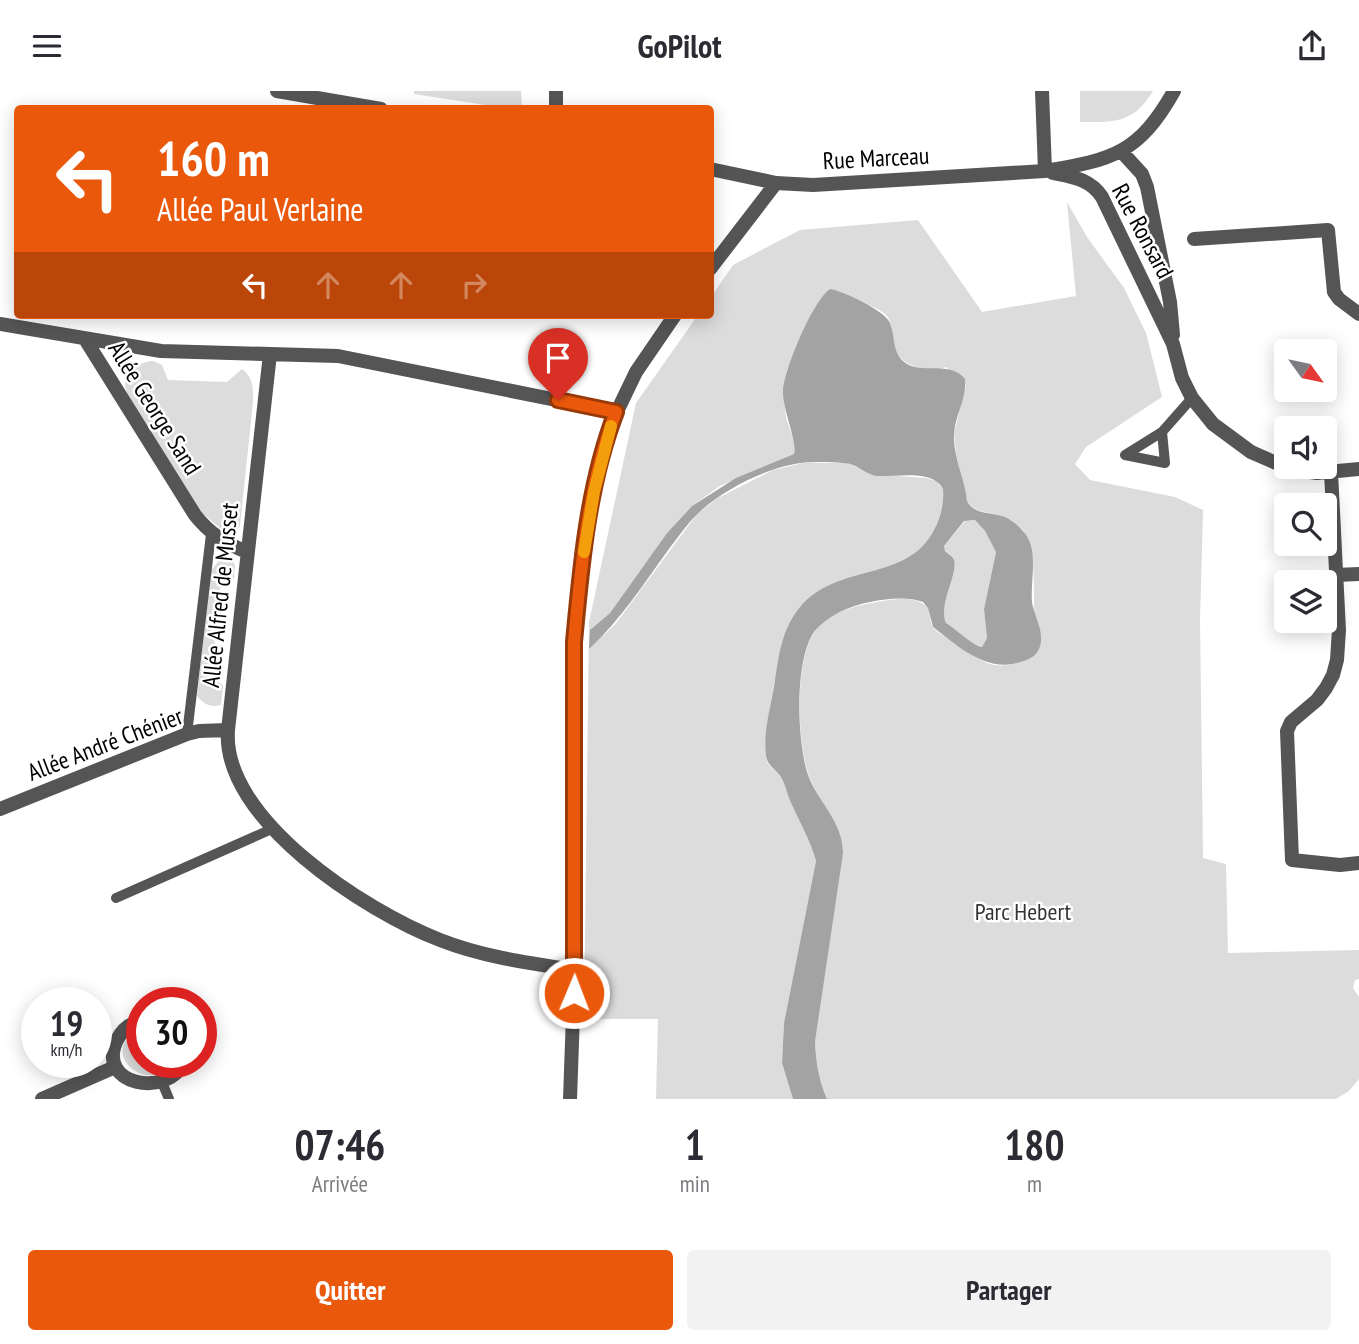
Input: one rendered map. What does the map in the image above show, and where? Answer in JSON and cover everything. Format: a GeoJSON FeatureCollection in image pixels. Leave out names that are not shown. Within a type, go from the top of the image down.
{"type":"FeatureCollection","features":[{"type":"Feature","properties":{"kind":"street"},"geometry":{"type":"LineString","coordinates":[[277,91],[358,105]]}},
{"type":"Feature","properties":{"kind":"street"},"geometry":{"type":"LineString","coordinates":[[1042,91],[1045,171],[1082,165],[1135,143],[1147,132],[1174,91]]}},
{"type":"Feature","properties":{"kind":"street","name":"Rue Ronsard"},"geometry":{"type":"LineString","coordinates":[[1121,151],[1142,174],[1147,187],[1182,378],[1192,398],[1223,433],[1257,456],[1274,463]]}},
{"type":"Feature","properties":{"kind":"street","name":"Rue Marceau"},"geometry":{"type":"LineString","coordinates":[[714,170],[776,183],[837,184],[1045,171]]}},
{"type":"Feature","properties":{"kind":"street","name":"Rue Ronsard"},"geometry":{"type":"LineString","coordinates":[[1045,171],[1084,180],[1098,192],[1149,289],[1174,344]]}},
{"type":"Feature","properties":{"kind":"street"},"geometry":{"type":"LineString","coordinates":[[714,264],[776,183]]}},
{"type":"Feature","properties":{"kind":"street"},"geometry":{"type":"LineString","coordinates":[[1194,239],[1328,230],[1334,292],[1359,314]]}},
{"type":"Feature","properties":{"kind":"street"},"geometry":{"type":"LineString","coordinates":[[570,1099],[575,970],[574,642],[578,593],[599,471],[616,412],[636,372],[672,319]]}},
{"type":"Feature","properties":{"kind":"street"},"geometry":{"type":"LineString","coordinates":[[0,324],[179,353],[338,356],[616,412]]}},
{"type":"Feature","properties":{"kind":"street","name":"Allée George Sand"},"geometry":{"type":"LineString","coordinates":[[85,339],[188,506],[211,534],[247,552]]}},
{"type":"Feature","properties":{"kind":"street","name":"Allée Alfred de Musset"},"geometry":{"type":"LineString","coordinates":[[270,354],[228,730],[228,751],[238,778],[274,828],[329,878],[360,900],[440,940],[481,954],[575,970]]}},
{"type":"Feature","properties":{"kind":"street","name":"Rue Ronsard"},"geometry":{"type":"LineString","coordinates":[[1337,471],[1359,469]]}},
{"type":"Feature","properties":{"kind":"street"},"geometry":{"type":"LineString","coordinates":[[1331,479],[1336,570]]}},
{"type":"Feature","properties":{"kind":"street"},"geometry":{"type":"LineString","coordinates":[[1337,575],[1359,574]]}},
{"type":"Feature","properties":{"kind":"street"},"geometry":{"type":"LineString","coordinates":[[1337,599],[1339,646],[1333,675],[1317,700],[1291,722],[1287,731],[1292,860],[1340,865],[1359,863]]}},
{"type":"Feature","properties":{"kind":"street","name":"Allée André Chénier"},"geometry":{"type":"LineString","coordinates":[[0,809],[187,734],[228,730]]}},
{"type":"Feature","properties":{"kind":"street"},"geometry":{"type":"LineString","coordinates":[[126,1029],[120,1034],[113,1050],[115,1067],[121,1078],[135,1089],[167,1093],[177,1078]]}},
{"type":"Feature","properties":{"kind":"street"},"geometry":{"type":"LineString","coordinates":[[42,1099],[115,1067]]}},
{"type":"Feature","properties":{"kind":"lane"},"geometry":{"type":"LineString","coordinates":[[1162,432],[1192,398]]}},
{"type":"Feature","properties":{"kind":"lane"},"geometry":{"type":"LineString","coordinates":[[187,734],[211,534]]}},
{"type":"Feature","properties":{"kind":"lane"},"geometry":{"type":"LineString","coordinates":[[116,898],[274,828]]}},
{"type":"Feature","properties":{"kind":"green space"},"geometry":{"type":"Polygon","coordinates":[[[414,91],[521,91],[522,105],[486,105],[414,94],[414,91]]]}},
{"type":"Feature","properties":{"kind":"green space"},"geometry":{"type":"Polygon","coordinates":[[[1080,91],[1153,91],[1138,110],[1122,119],[1080,122],[1080,91]]]}},
{"type":"Feature","properties":{"kind":"green space","name":"Parc Hebert"},"geometry":{"type":"Polygon","coordinates":[[[1067,202],[1087,237],[1124,288],[1146,333],[1162,397],[1086,447],[1075,464],[1090,480],[1175,497],[1203,510],[1200,620],[1203,858],[1226,864],[1228,953],[1359,950],[1359,979],[1355,980],[1353,988],[1359,997],[1359,1079],[1349,1091],[1336,1099],[827,1099],[818,1072],[815,1042],[843,848],[837,828],[809,776],[802,744],[801,680],[809,643],[821,624],[842,611],[857,606],[909,599],[928,608],[934,629],[953,642],[985,662],[1006,665],[1032,657],[1034,613],[1033,559],[1027,536],[1009,520],[975,509],[967,501],[954,433],[966,385],[946,367],[924,369],[903,360],[895,348],[891,323],[887,316],[839,291],[816,306],[787,371],[783,391],[786,418],[796,447],[794,454],[720,486],[692,506],[667,533],[610,613],[590,630],[603,636],[617,622],[697,514],[718,498],[773,470],[803,463],[848,463],[870,474],[926,478],[936,481],[943,489],[938,520],[922,547],[889,566],[833,583],[815,593],[793,616],[781,648],[767,728],[766,755],[768,763],[783,781],[816,861],[784,1023],[782,1063],[793,1099],[656,1099],[658,1019],[584,1019],[589,622],[636,403],[695,319],[714,319],[714,293],[733,265],[800,230],[918,220],[982,312],[1076,296],[1067,202]]]}},
{"type":"Feature","properties":{"kind":"green space"},"geometry":{"type":"Polygon","coordinates":[[[153,361],[162,365],[168,380],[227,382],[242,369],[251,380],[253,402],[240,526],[236,531],[222,530],[193,505],[127,393],[125,380],[130,370],[153,361]]]}},
{"type":"Feature","properties":{"kind":"green space"},"geometry":{"type":"Polygon","coordinates":[[[975,520],[985,531],[996,552],[984,609],[987,638],[982,647],[969,641],[946,623],[944,615],[955,564],[944,546],[965,521],[975,520]]]}},
{"type":"Feature","properties":{"kind":"green space"},"geometry":{"type":"Polygon","coordinates":[[[220,559],[233,561],[235,566],[234,579],[222,572],[211,677],[223,685],[221,705],[210,706],[197,696],[211,571],[220,559]]]}},
{"type":"Feature","properties":{"kind":"green space"},"geometry":{"type":"Polygon","coordinates":[[[126,1042],[126,1061],[124,1058],[123,1048],[126,1042]]]}},
{"type":"Feature","properties":{"kind":"shaded area"},"geometry":{"type":"Polygon","coordinates":[[[830,289],[854,297],[881,313],[890,323],[898,355],[908,364],[950,370],[965,379],[954,434],[955,451],[967,501],[974,509],[1005,517],[1028,537],[1033,554],[1032,602],[1041,643],[1035,655],[1028,659],[1012,664],[990,663],[970,654],[933,627],[928,608],[923,602],[905,599],[873,601],[844,610],[814,632],[803,662],[800,682],[801,743],[808,775],[835,822],[843,853],[815,1042],[818,1072],[827,1099],[793,1099],[782,1063],[784,1023],[816,861],[783,781],[766,756],[767,721],[781,645],[788,625],[800,607],[815,593],[833,583],[889,566],[922,547],[939,520],[943,489],[938,483],[923,476],[878,476],[853,465],[837,463],[796,464],[763,473],[721,495],[698,513],[617,619],[589,649],[590,630],[610,613],[667,533],[692,506],[736,478],[794,454],[783,391],[800,336],[823,296],[830,289]],[[975,520],[964,521],[944,546],[955,564],[944,606],[946,623],[969,641],[982,647],[987,638],[984,609],[996,552],[985,531],[975,520]]]}},
{"type":"Feature","properties":{"kind":"slow traffic"},"geometry":{"type":"LineString","coordinates":[[584,552],[594,492],[611,426]]}},
{"type":"Feature","properties":{"kind":"route"},"geometry":{"type":"LineString","coordinates":[[558,400],[616,412],[599,471],[590,516],[578,593],[574,642],[574,993]]}}]}
